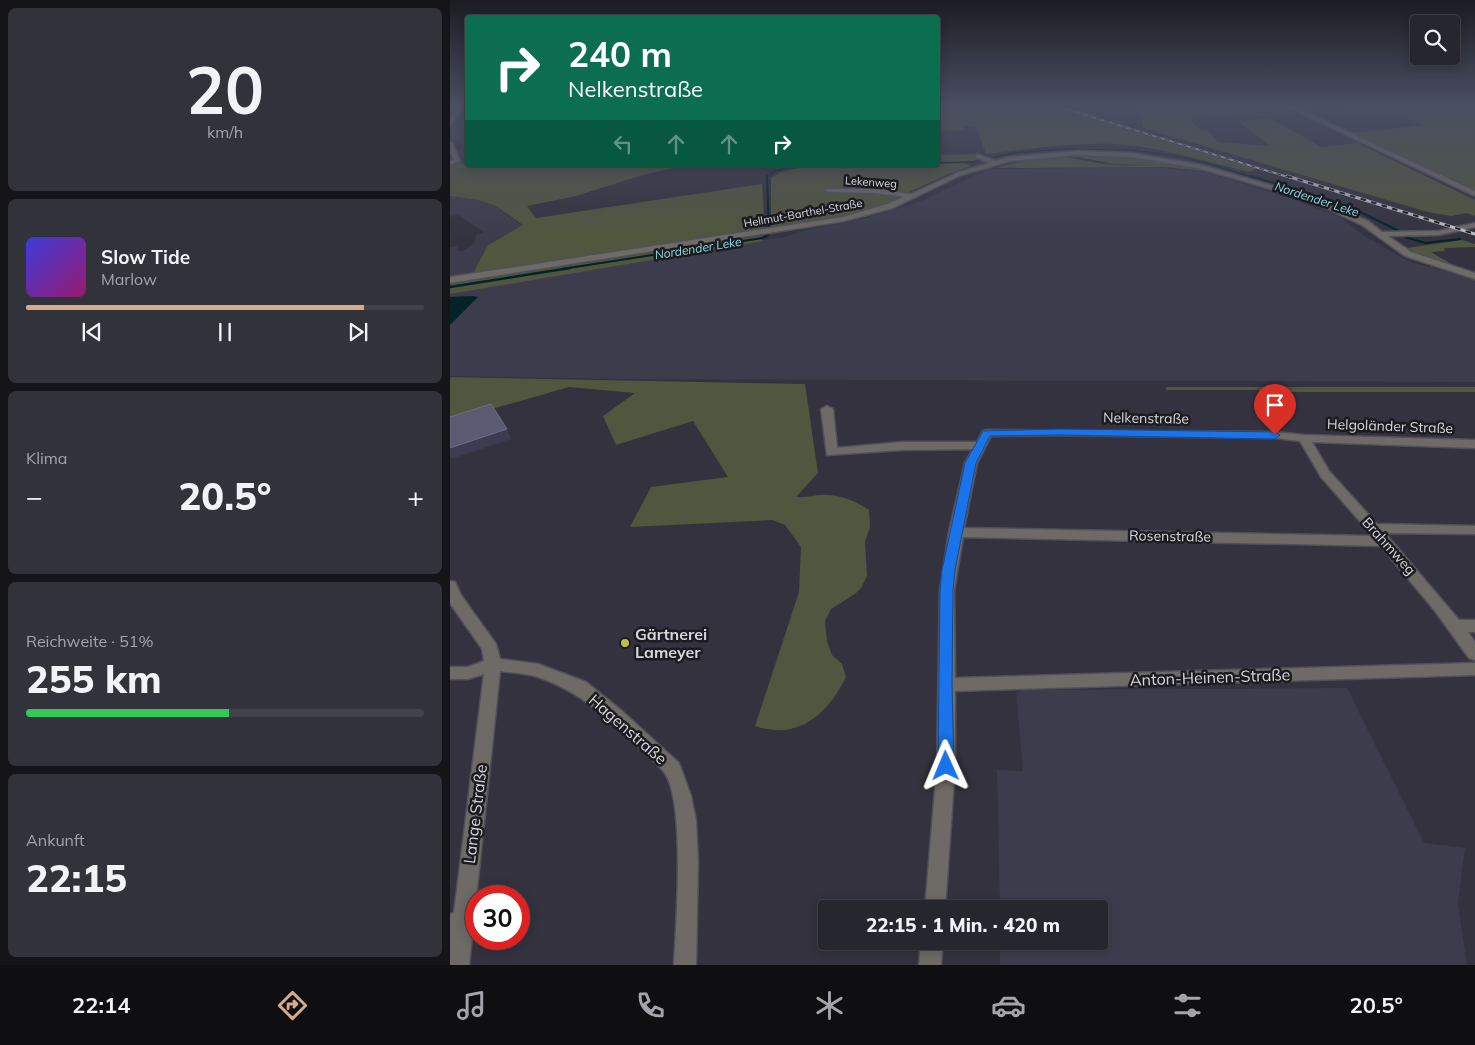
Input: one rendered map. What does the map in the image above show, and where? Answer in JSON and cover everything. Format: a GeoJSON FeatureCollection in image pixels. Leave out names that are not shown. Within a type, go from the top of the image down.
{"type":"FeatureCollection","features":[{"type":"Feature","properties":{"kind":"street"},"geometry":{"type":"LineString","coordinates":[[450,163],[457,161],[452,150]]}},
{"type":"Feature","properties":{"kind":"street"},"geometry":{"type":"LineString","coordinates":[[1381,150],[1475,194]]}},
{"type":"Feature","properties":{"kind":"street","name":"Hellmut-Barthel-Straße"},"geometry":{"type":"LineString","coordinates":[[450,280],[778,230],[859,215],[890,206],[959,174],[996,163],[1027,157],[1078,153],[1131,155],[1183,162],[1227,173],[1316,201],[1365,223],[1399,249],[1419,259],[1475,276]]}},
{"type":"Feature","properties":{"kind":"street"},"geometry":{"type":"LineString","coordinates":[[982,158],[996,163]]}},
{"type":"Feature","properties":{"kind":"street","name":"Lekenweg"},"geometry":{"type":"LineString","coordinates":[[828,190],[874,191],[912,196]]}},
{"type":"Feature","properties":{"kind":"street"},"geometry":{"type":"LineString","coordinates":[[1379,234],[1452,232],[1475,225]]}},
{"type":"Feature","properties":{"kind":"street","name":"Nelkenstraße"},"geometry":{"type":"LineString","coordinates":[[827,409],[832,452],[1060,432],[1275,435],[1304,438]]}},
{"type":"Feature","properties":{"kind":"street","name":"Helgoländer Straße"},"geometry":{"type":"LineString","coordinates":[[1304,438],[1475,444]]}},
{"type":"Feature","properties":{"kind":"street","name":"Brahmweg"},"geometry":{"type":"LineString","coordinates":[[1304,438],[1319,466],[1413,572],[1456,626],[1475,654]]}},
{"type":"Feature","properties":{"kind":"street"},"geometry":{"type":"LineString","coordinates":[[936,900],[946,766],[947,591],[956,532],[971,463],[983,439]]}},
{"type":"Feature","properties":{"kind":"street"},"geometry":{"type":"LineString","coordinates":[[1373,528],[1475,530]]}},
{"type":"Feature","properties":{"kind":"street","name":"Rosenstraße"},"geometry":{"type":"LineString","coordinates":[[956,532],[1384,541]]}},
{"type":"Feature","properties":{"kind":"street"},"geometry":{"type":"LineString","coordinates":[[450,586],[454,597],[490,648],[493,664]]}},
{"type":"Feature","properties":{"kind":"street"},"geometry":{"type":"LineString","coordinates":[[1456,626],[1475,626]]}},
{"type":"Feature","properties":{"kind":"street","name":"Hagenstraße"},"geometry":{"type":"LineString","coordinates":[[450,673],[468,673],[493,664],[538,670],[580,687],[616,716],[673,770],[682,796],[688,854],[685,965]]}},
{"type":"Feature","properties":{"kind":"street","name":"Lange Straße"},"geometry":{"type":"LineString","coordinates":[[458,965],[456,923],[493,664]]}},
{"type":"Feature","properties":{"kind":"street","name":"Anton-Heinen-Straße"},"geometry":{"type":"LineString","coordinates":[[945,685],[1475,668]]}},
{"type":"Feature","properties":{"kind":"street"},"geometry":{"type":"LineString","coordinates":[[930,965],[931,950]]}},
{"type":"Feature","properties":{"kind":"shaded area"},"geometry":{"type":"Polygon","coordinates":[[[465,150],[465,157],[462,158],[458,152],[465,150]]]}},
{"type":"Feature","properties":{"kind":"shaded area"},"geometry":{"type":"Polygon","coordinates":[[[985,150],[1018,150],[986,154],[985,150]]]}},
{"type":"Feature","properties":{"kind":"shaded area"},"geometry":{"type":"Polygon","coordinates":[[[1159,150],[1194,150],[1257,169],[1249,172],[1159,150]]]}},
{"type":"Feature","properties":{"kind":"shaded area"},"geometry":{"type":"Polygon","coordinates":[[[1218,150],[1372,150],[1475,200],[1475,216],[1466,213],[1451,216],[1428,212],[1218,150]]]}},
{"type":"Feature","properties":{"kind":"shaded area"},"geometry":{"type":"Polygon","coordinates":[[[1387,150],[1475,150],[1475,190],[1387,150]]]}},
{"type":"Feature","properties":{"kind":"shaded area"},"geometry":{"type":"Polygon","coordinates":[[[980,154],[980,158],[973,161],[940,162],[940,155],[980,154]]]}},
{"type":"Feature","properties":{"kind":"shaded area"},"geometry":{"type":"Polygon","coordinates":[[[1109,155],[1147,158],[1186,166],[1114,164],[1073,156],[1109,155]]]}},
{"type":"Feature","properties":{"kind":"shaded area"},"geometry":{"type":"Polygon","coordinates":[[[1052,156],[1106,164],[1170,166],[1204,171],[1165,167],[996,168],[1052,156]]]}},
{"type":"Feature","properties":{"kind":"shaded area"},"geometry":{"type":"Polygon","coordinates":[[[465,162],[465,167],[678,167],[643,175],[576,196],[527,206],[536,218],[762,184],[765,229],[473,273],[488,245],[523,225],[494,205],[478,200],[450,196],[450,164],[465,162]]]}},
{"type":"Feature","properties":{"kind":"shaded area"},"geometry":{"type":"Polygon","coordinates":[[[965,163],[971,166],[946,175],[897,198],[889,204],[875,209],[837,219],[771,228],[771,178],[781,172],[799,168],[940,167],[940,164],[965,163]]]}},
{"type":"Feature","properties":{"kind":"shaded area"},"geometry":{"type":"Polygon","coordinates":[[[1163,168],[1204,172],[1292,199],[1339,217],[1363,235],[1408,261],[1475,280],[1475,382],[615,379],[450,376],[450,294],[580,270],[784,237],[811,229],[855,221],[919,202],[992,169],[1163,168]]]}},
{"type":"Feature","properties":{"kind":"shaded area"},"geometry":{"type":"Polygon","coordinates":[[[450,196],[478,200],[494,205],[519,224],[524,225],[488,245],[473,273],[450,277],[450,247],[458,246],[456,250],[462,251],[474,244],[476,235],[484,232],[458,215],[450,216],[450,196]]]}},
{"type":"Feature","properties":{"kind":"shaded area"},"geometry":{"type":"Polygon","coordinates":[[[766,235],[759,238],[450,286],[450,284],[766,235]]]}},
{"type":"Feature","properties":{"kind":"shaded area"},"geometry":{"type":"Polygon","coordinates":[[[761,239],[764,241],[450,294],[450,287],[761,239]]]}},
{"type":"Feature","properties":{"kind":"shaded area"},"geometry":{"type":"Polygon","coordinates":[[[1462,240],[1475,244],[1475,247],[1444,248],[1445,251],[1431,252],[1456,267],[1475,273],[1434,262],[1407,248],[1462,240]]]}},
{"type":"Feature","properties":{"kind":"shaded area"},"geometry":{"type":"Polygon","coordinates":[[[450,297],[478,297],[450,325],[450,297]]]}},
{"type":"Feature","properties":{"kind":"shaded area"},"geometry":{"type":"Polygon","coordinates":[[[450,377],[805,384],[818,473],[796,497],[834,496],[860,504],[869,510],[870,527],[865,542],[867,576],[861,588],[855,594],[831,609],[825,621],[827,641],[832,655],[842,664],[846,677],[839,690],[821,713],[798,727],[785,730],[771,730],[755,726],[799,592],[801,547],[785,525],[773,520],[630,527],[651,487],[728,477],[693,421],[616,445],[603,416],[635,393],[569,387],[450,421],[450,377]]]}},
{"type":"Feature","properties":{"kind":"shaded area"},"geometry":{"type":"Polygon","coordinates":[[[1166,387],[1475,387],[1475,392],[1266,392],[1257,390],[1166,390],[1166,387]]]}},
{"type":"Feature","properties":{"kind":"shaded area"},"geometry":{"type":"Polygon","coordinates":[[[1347,688],[1424,843],[1465,848],[1458,904],[1467,965],[1000,965],[1000,950],[1108,950],[1108,900],[1000,900],[997,770],[1023,771],[1016,692],[1024,690],[1347,688]]]}},
{"type":"Feature","properties":{"kind":"building"},"geometry":{"type":"Polygon","coordinates":[[[491,404],[507,429],[450,448],[450,417],[491,404]]]}},
{"type":"Feature","properties":{"kind":"waterway","name":"Nordender Leke"},"geometry":{"type":"LineString","coordinates":[[940,163],[973,162],[1013,153],[1051,150]]}},
{"type":"Feature","properties":{"kind":"waterway","name":"Nordender Leke"},"geometry":{"type":"LineString","coordinates":[[1131,150],[1170,155],[1202,162],[1256,178]]}},
{"type":"Feature","properties":{"kind":"waterway","name":"Nordender Leke"},"geometry":{"type":"LineString","coordinates":[[767,177],[775,171],[785,168],[819,167]]}},
{"type":"Feature","properties":{"kind":"waterway","name":"Nordender Leke"},"geometry":{"type":"LineString","coordinates":[[1251,176],[1350,207],[1399,231]]}},
{"type":"Feature","properties":{"kind":"waterway","name":"Nordender Leke"},"geometry":{"type":"LineString","coordinates":[[562,269],[762,238],[768,235],[769,228],[767,177]]}},
{"type":"Feature","properties":{"kind":"waterway","name":"Nordender Leke"},"geometry":{"type":"LineString","coordinates":[[1405,237],[1425,243],[1460,239]]}},
{"type":"Feature","properties":{"kind":"waterway","name":"Nordender Leke"},"geometry":{"type":"LineString","coordinates":[[450,287],[570,268]]}},
{"type":"Feature","properties":{"kind":"railway"},"geometry":{"type":"LineString","coordinates":[[1200,150],[1291,178]]}},
{"type":"Feature","properties":{"kind":"railway"},"geometry":{"type":"LineString","coordinates":[[1287,176],[1475,234]]}},
{"type":"Feature","properties":{"kind":"place","name":"Gärtnerei Lameyer"},"geometry":{"type":"Point","coordinates":[625,643]}},
{"type":"Feature","properties":{"kind":"route"},"geometry":{"type":"LineString","coordinates":[[946,766],[945,685],[949,570],[971,463],[974,454],[987,433],[1060,432],[1275,435]]}}]}
